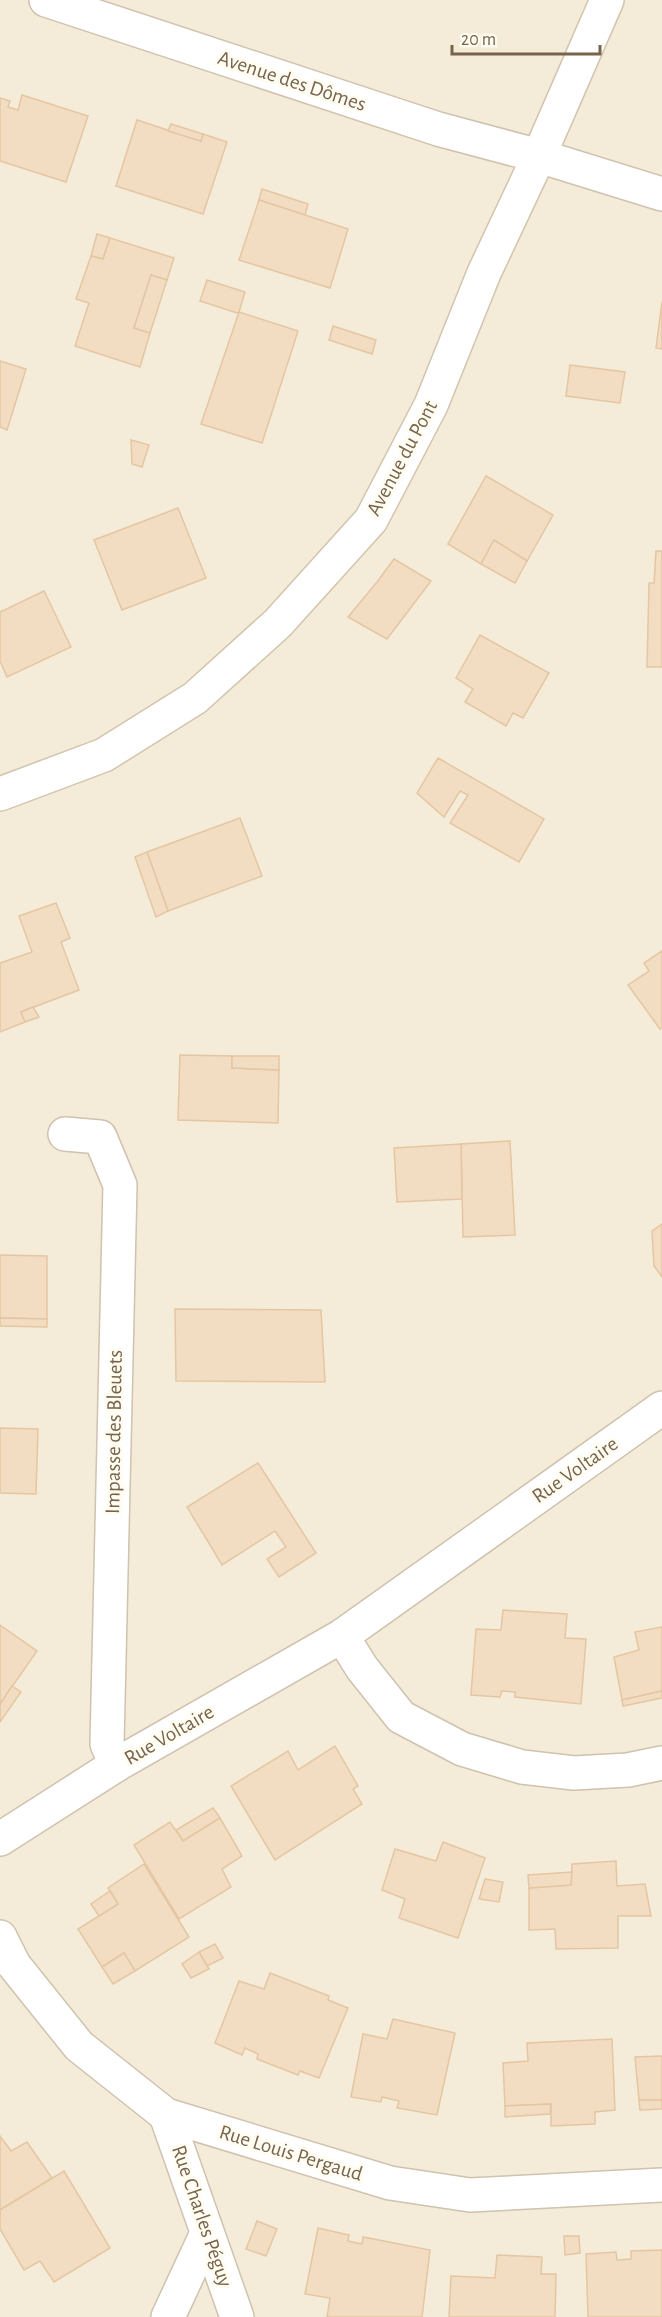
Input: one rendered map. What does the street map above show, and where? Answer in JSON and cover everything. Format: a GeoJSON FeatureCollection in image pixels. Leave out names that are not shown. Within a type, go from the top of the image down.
{"type":"FeatureCollection","features":[{"type":"Feature","properties":{"kind":"street","name":"Avenue des Dômes"},"geometry":{"type":"LineString","coordinates":[[46,0],[438,129],[539,156],[662,194]]}},
{"type":"Feature","properties":{"kind":"street","name":"Avenue du Pont"},"geometry":{"type":"LineString","coordinates":[[0,794],[104,755],[195,698],[278,623],[371,520],[431,405],[484,273],[539,156],[607,0]]}},
{"type":"Feature","properties":{"kind":"street","name":"Impasse des Bleuets"},"geometry":{"type":"LineString","coordinates":[[65,1134],[100,1137],[120,1185],[107,1744],[116,1765]]}},
{"type":"Feature","properties":{"kind":"street","name":"Rue Voltaire"},"geometry":{"type":"LineString","coordinates":[[0,1839],[116,1765],[342,1636],[662,1408]]}},
{"type":"Feature","properties":{"kind":"street"},"geometry":{"type":"LineString","coordinates":[[342,1636],[362,1668],[401,1717],[462,1749],[522,1767],[574,1773],[628,1770],[662,1763]]}},
{"type":"Feature","properties":{"kind":"street","name":"Rue Louis Pergaud"},"geometry":{"type":"LineString","coordinates":[[0,1937],[14,1965],[79,2046],[166,2115],[390,2183],[470,2194],[662,2185]]}},
{"type":"Feature","properties":{"kind":"street","name":"Rue Charles Péguy"},"geometry":{"type":"LineString","coordinates":[[166,2115],[237,2317]]}},
{"type":"Feature","properties":{"kind":"street"},"geometry":{"type":"LineString","coordinates":[[168,2317],[207,2233]]}},
{"type":"Feature","properties":{"kind":"shaded area"},"geometry":{"type":"Polygon","coordinates":[[[0,0],[662,0],[662,2317],[0,2317],[0,0]]]}},
{"type":"Feature","properties":{"kind":"building"},"geometry":{"type":"Polygon","coordinates":[[[22,95],[88,116],[66,182],[0,161],[0,98],[10,101],[8,107],[18,110],[22,95]]]}},
{"type":"Feature","properties":{"kind":"building"},"geometry":{"type":"Polygon","coordinates":[[[137,120],[201,141],[203,134],[227,142],[203,214],[116,186],[137,120]]]}},
{"type":"Feature","properties":{"kind":"building"},"geometry":{"type":"Polygon","coordinates":[[[171,124],[203,134],[201,141],[168,131],[171,124]]]}},
{"type":"Feature","properties":{"kind":"building"},"geometry":{"type":"Polygon","coordinates":[[[262,189],[308,204],[305,215],[259,200],[262,189]]]}},
{"type":"Feature","properties":{"kind":"building"},"geometry":{"type":"Polygon","coordinates":[[[259,200],[348,229],[330,288],[239,260],[259,200]]]}},
{"type":"Feature","properties":{"kind":"building"},"geometry":{"type":"Polygon","coordinates":[[[97,234],[110,238],[103,259],[91,256],[97,234]]]}},
{"type":"Feature","properties":{"kind":"building"},"geometry":{"type":"Polygon","coordinates":[[[110,238],[174,258],[167,280],[151,275],[134,328],[150,333],[140,367],[75,346],[89,303],[76,299],[91,256],[103,259],[110,238]]]}},
{"type":"Feature","properties":{"kind":"building"},"geometry":{"type":"Polygon","coordinates":[[[151,275],[167,280],[150,333],[134,328],[151,275]]]}},
{"type":"Feature","properties":{"kind":"building"},"geometry":{"type":"Polygon","coordinates":[[[207,280],[245,292],[239,312],[200,301],[207,280]]]}},
{"type":"Feature","properties":{"kind":"building"},"geometry":{"type":"Polygon","coordinates":[[[662,302],[662,349],[656,348],[662,302]]]}},
{"type":"Feature","properties":{"kind":"building"},"geometry":{"type":"Polygon","coordinates":[[[239,312],[298,331],[262,443],[201,424],[239,312]]]}},
{"type":"Feature","properties":{"kind":"building"},"geometry":{"type":"Polygon","coordinates":[[[333,326],[376,340],[372,354],[329,340],[333,326]]]}},
{"type":"Feature","properties":{"kind":"building"},"geometry":{"type":"Polygon","coordinates":[[[0,361],[26,369],[7,430],[0,427],[0,361]]]}},
{"type":"Feature","properties":{"kind":"building"},"geometry":{"type":"Polygon","coordinates":[[[570,365],[625,372],[620,403],[566,396],[570,365]]]}},
{"type":"Feature","properties":{"kind":"building"},"geometry":{"type":"Polygon","coordinates":[[[131,440],[149,445],[142,467],[132,464],[131,440]]]}},
{"type":"Feature","properties":{"kind":"building"},"geometry":{"type":"Polygon","coordinates":[[[486,476],[553,515],[527,561],[494,540],[481,564],[448,544],[486,476]]]}},
{"type":"Feature","properties":{"kind":"building"},"geometry":{"type":"Polygon","coordinates":[[[178,508],[206,578],[122,610],[94,540],[178,508]]]}},
{"type":"Feature","properties":{"kind":"building"},"geometry":{"type":"Polygon","coordinates":[[[494,540],[527,561],[515,583],[481,564],[494,540]]]}},
{"type":"Feature","properties":{"kind":"building"},"geometry":{"type":"Polygon","coordinates":[[[656,551],[662,551],[662,667],[647,667],[649,583],[654,583],[656,551]]]}},
{"type":"Feature","properties":{"kind":"building"},"geometry":{"type":"Polygon","coordinates":[[[394,559],[431,581],[387,639],[348,617],[394,559]]]}},
{"type":"Feature","properties":{"kind":"building"},"geometry":{"type":"Polygon","coordinates":[[[44,591],[71,647],[7,677],[0,661],[0,612],[44,591]]]}},
{"type":"Feature","properties":{"kind":"building"},"geometry":{"type":"Polygon","coordinates":[[[480,635],[549,673],[523,718],[513,713],[506,726],[465,702],[473,689],[456,678],[480,635]]]}},
{"type":"Feature","properties":{"kind":"building"},"geometry":{"type":"Polygon","coordinates":[[[438,758],[544,819],[519,862],[450,823],[468,795],[460,791],[444,817],[417,793],[438,758]]]}},
{"type":"Feature","properties":{"kind":"building"},"geometry":{"type":"Polygon","coordinates":[[[240,818],[262,876],[168,911],[147,852],[240,818]]]}},
{"type":"Feature","properties":{"kind":"building"},"geometry":{"type":"Polygon","coordinates":[[[147,852],[168,911],[156,917],[135,857],[147,852]]]}},
{"type":"Feature","properties":{"kind":"building"},"geometry":{"type":"Polygon","coordinates":[[[56,903],[70,938],[61,942],[79,990],[21,1012],[25,1022],[0,1032],[0,963],[32,952],[19,916],[56,903]]]}},
{"type":"Feature","properties":{"kind":"building"},"geometry":{"type":"Polygon","coordinates":[[[662,951],[662,1027],[660,1029],[628,985],[649,971],[644,963],[662,951]]]}},
{"type":"Feature","properties":{"kind":"building"},"geometry":{"type":"Polygon","coordinates":[[[33,1007],[39,1017],[25,1022],[21,1012],[33,1007]]]}},
{"type":"Feature","properties":{"kind":"building"},"geometry":{"type":"Polygon","coordinates":[[[180,1055],[232,1056],[232,1068],[279,1070],[278,1123],[178,1120],[180,1055]]]}},
{"type":"Feature","properties":{"kind":"building"},"geometry":{"type":"Polygon","coordinates":[[[232,1056],[279,1056],[279,1070],[232,1068],[232,1056]]]}},
{"type":"Feature","properties":{"kind":"building"},"geometry":{"type":"Polygon","coordinates":[[[510,1141],[515,1235],[463,1237],[461,1144],[510,1141]]]}},
{"type":"Feature","properties":{"kind":"building"},"geometry":{"type":"Polygon","coordinates":[[[461,1144],[462,1199],[397,1202],[394,1148],[461,1144]]]}},
{"type":"Feature","properties":{"kind":"building"},"geometry":{"type":"Polygon","coordinates":[[[662,1224],[662,1277],[654,1266],[652,1231],[662,1224]]]}},
{"type":"Feature","properties":{"kind":"building"},"geometry":{"type":"Polygon","coordinates":[[[0,1255],[47,1256],[47,1319],[0,1318],[0,1255]]]}},
{"type":"Feature","properties":{"kind":"building"},"geometry":{"type":"Polygon","coordinates":[[[175,1309],[321,1310],[325,1382],[176,1381],[175,1309]]]}},
{"type":"Feature","properties":{"kind":"building"},"geometry":{"type":"Polygon","coordinates":[[[0,1318],[47,1319],[47,1327],[0,1326],[0,1318]]]}},
{"type":"Feature","properties":{"kind":"building"},"geometry":{"type":"Polygon","coordinates":[[[0,1428],[38,1429],[36,1494],[0,1493],[0,1428]]]}},
{"type":"Feature","properties":{"kind":"building"},"geometry":{"type":"Polygon","coordinates":[[[258,1463],[316,1553],[279,1577],[267,1559],[286,1547],[275,1531],[222,1565],[187,1507],[258,1463]]]}},
{"type":"Feature","properties":{"kind":"building"},"geometry":{"type":"Polygon","coordinates":[[[503,1610],[567,1614],[565,1638],[586,1639],[581,1704],[515,1697],[515,1692],[502,1691],[500,1697],[471,1695],[476,1629],[501,1630],[503,1610]]]}},
{"type":"Feature","properties":{"kind":"building"},"geometry":{"type":"Polygon","coordinates":[[[0,1625],[37,1651],[0,1704],[0,1625]]]}},
{"type":"Feature","properties":{"kind":"building"},"geometry":{"type":"Polygon","coordinates":[[[662,1627],[662,1691],[622,1700],[614,1657],[639,1650],[635,1632],[662,1627]]]}},
{"type":"Feature","properties":{"kind":"building"},"geometry":{"type":"Polygon","coordinates":[[[12,1686],[21,1692],[0,1722],[0,1704],[12,1686]]]}},
{"type":"Feature","properties":{"kind":"building"},"geometry":{"type":"Polygon","coordinates":[[[662,1691],[662,1698],[623,1706],[622,1700],[662,1691]]]}},
{"type":"Feature","properties":{"kind":"building"},"geometry":{"type":"Polygon","coordinates":[[[335,1746],[358,1786],[353,1789],[362,1804],[275,1860],[231,1786],[288,1751],[298,1770],[335,1746]]]}},
{"type":"Feature","properties":{"kind":"building"},"geometry":{"type":"Polygon","coordinates":[[[213,1808],[220,1818],[183,1841],[176,1830],[213,1808]]]}},
{"type":"Feature","properties":{"kind":"building"},"geometry":{"type":"Polygon","coordinates":[[[220,1818],[242,1856],[222,1869],[231,1887],[179,1919],[134,1845],[170,1822],[183,1841],[220,1818]]]}},
{"type":"Feature","properties":{"kind":"building"},"geometry":{"type":"Polygon","coordinates":[[[443,1842],[485,1858],[458,1938],[399,1918],[405,1899],[382,1890],[395,1849],[436,1861],[443,1842]]]}},
{"type":"Feature","properties":{"kind":"building"},"geometry":{"type":"Polygon","coordinates":[[[616,1861],[617,1886],[645,1884],[651,1916],[618,1916],[618,1948],[556,1949],[555,1929],[529,1930],[529,1888],[571,1885],[572,1864],[616,1861]]]}},
{"type":"Feature","properties":{"kind":"building"},"geometry":{"type":"Polygon","coordinates":[[[144,1864],[189,1937],[135,1971],[124,1953],[102,1967],[78,1929],[118,1904],[108,1888],[144,1864]]]}},
{"type":"Feature","properties":{"kind":"building"},"geometry":{"type":"Polygon","coordinates":[[[572,1872],[571,1885],[529,1888],[528,1875],[572,1872]]]}},
{"type":"Feature","properties":{"kind":"building"},"geometry":{"type":"Polygon","coordinates":[[[485,1879],[503,1882],[499,1902],[479,1899],[485,1879]]]}},
{"type":"Feature","properties":{"kind":"building"},"geometry":{"type":"Polygon","coordinates":[[[110,1891],[118,1904],[99,1916],[91,1904],[110,1891]]]}},
{"type":"Feature","properties":{"kind":"building"},"geometry":{"type":"Polygon","coordinates":[[[215,1944],[223,1958],[207,1966],[199,1952],[215,1944]]]}},
{"type":"Feature","properties":{"kind":"building"},"geometry":{"type":"Polygon","coordinates":[[[199,1952],[209,1969],[191,1978],[182,1964],[199,1952]]]}},
{"type":"Feature","properties":{"kind":"building"},"geometry":{"type":"Polygon","coordinates":[[[124,1953],[135,1971],[113,1984],[102,1967],[124,1953]]]}},
{"type":"Feature","properties":{"kind":"building"},"geometry":{"type":"Polygon","coordinates":[[[270,1973],[329,1996],[328,2000],[348,2008],[319,2078],[300,2071],[298,2075],[257,2059],[258,2054],[245,2048],[242,2055],[215,2043],[239,1981],[264,1989],[270,1973]]]}},
{"type":"Feature","properties":{"kind":"building"},"geometry":{"type":"Polygon","coordinates":[[[393,2019],[455,2033],[437,2115],[397,2108],[399,2101],[382,2097],[381,2102],[351,2097],[363,2034],[387,2039],[393,2019]]]}},
{"type":"Feature","properties":{"kind":"building"},"geometry":{"type":"Polygon","coordinates":[[[612,2039],[615,2110],[595,2112],[595,2124],[551,2126],[551,2104],[505,2106],[503,2063],[528,2061],[527,2043],[612,2039]]]}},
{"type":"Feature","properties":{"kind":"building"},"geometry":{"type":"Polygon","coordinates":[[[662,2056],[662,2100],[639,2100],[635,2057],[662,2056]]]}},
{"type":"Feature","properties":{"kind":"building"},"geometry":{"type":"Polygon","coordinates":[[[639,2100],[662,2100],[662,2109],[640,2110],[639,2100]]]}},
{"type":"Feature","properties":{"kind":"building"},"geometry":{"type":"Polygon","coordinates":[[[551,2104],[550,2114],[505,2117],[505,2106],[551,2104]]]}},
{"type":"Feature","properties":{"kind":"building"},"geometry":{"type":"Polygon","coordinates":[[[0,2136],[11,2151],[27,2142],[52,2178],[0,2210],[0,2136]]]}},
{"type":"Feature","properties":{"kind":"building"},"geometry":{"type":"Polygon","coordinates":[[[64,2171],[110,2248],[54,2282],[40,2261],[24,2270],[0,2229],[0,2210],[64,2171]]]}},
{"type":"Feature","properties":{"kind":"building"},"geometry":{"type":"Polygon","coordinates":[[[257,2221],[277,2229],[266,2256],[246,2249],[257,2221]]]}},
{"type":"Feature","properties":{"kind":"building"},"geometry":{"type":"Polygon","coordinates":[[[318,2228],[349,2235],[348,2241],[362,2244],[363,2237],[430,2250],[422,2317],[327,2317],[330,2298],[305,2294],[318,2228]]]}},
{"type":"Feature","properties":{"kind":"building"},"geometry":{"type":"Polygon","coordinates":[[[564,2236],[579,2236],[580,2253],[565,2255],[564,2236]]]}},
{"type":"Feature","properties":{"kind":"building"},"geometry":{"type":"Polygon","coordinates":[[[662,2250],[662,2317],[588,2317],[586,2254],[616,2252],[617,2260],[631,2259],[631,2251],[662,2250]]]}},
{"type":"Feature","properties":{"kind":"building"},"geometry":{"type":"Polygon","coordinates":[[[497,2255],[542,2257],[541,2274],[556,2274],[555,2317],[449,2317],[451,2276],[495,2278],[497,2255]]]}}]}
